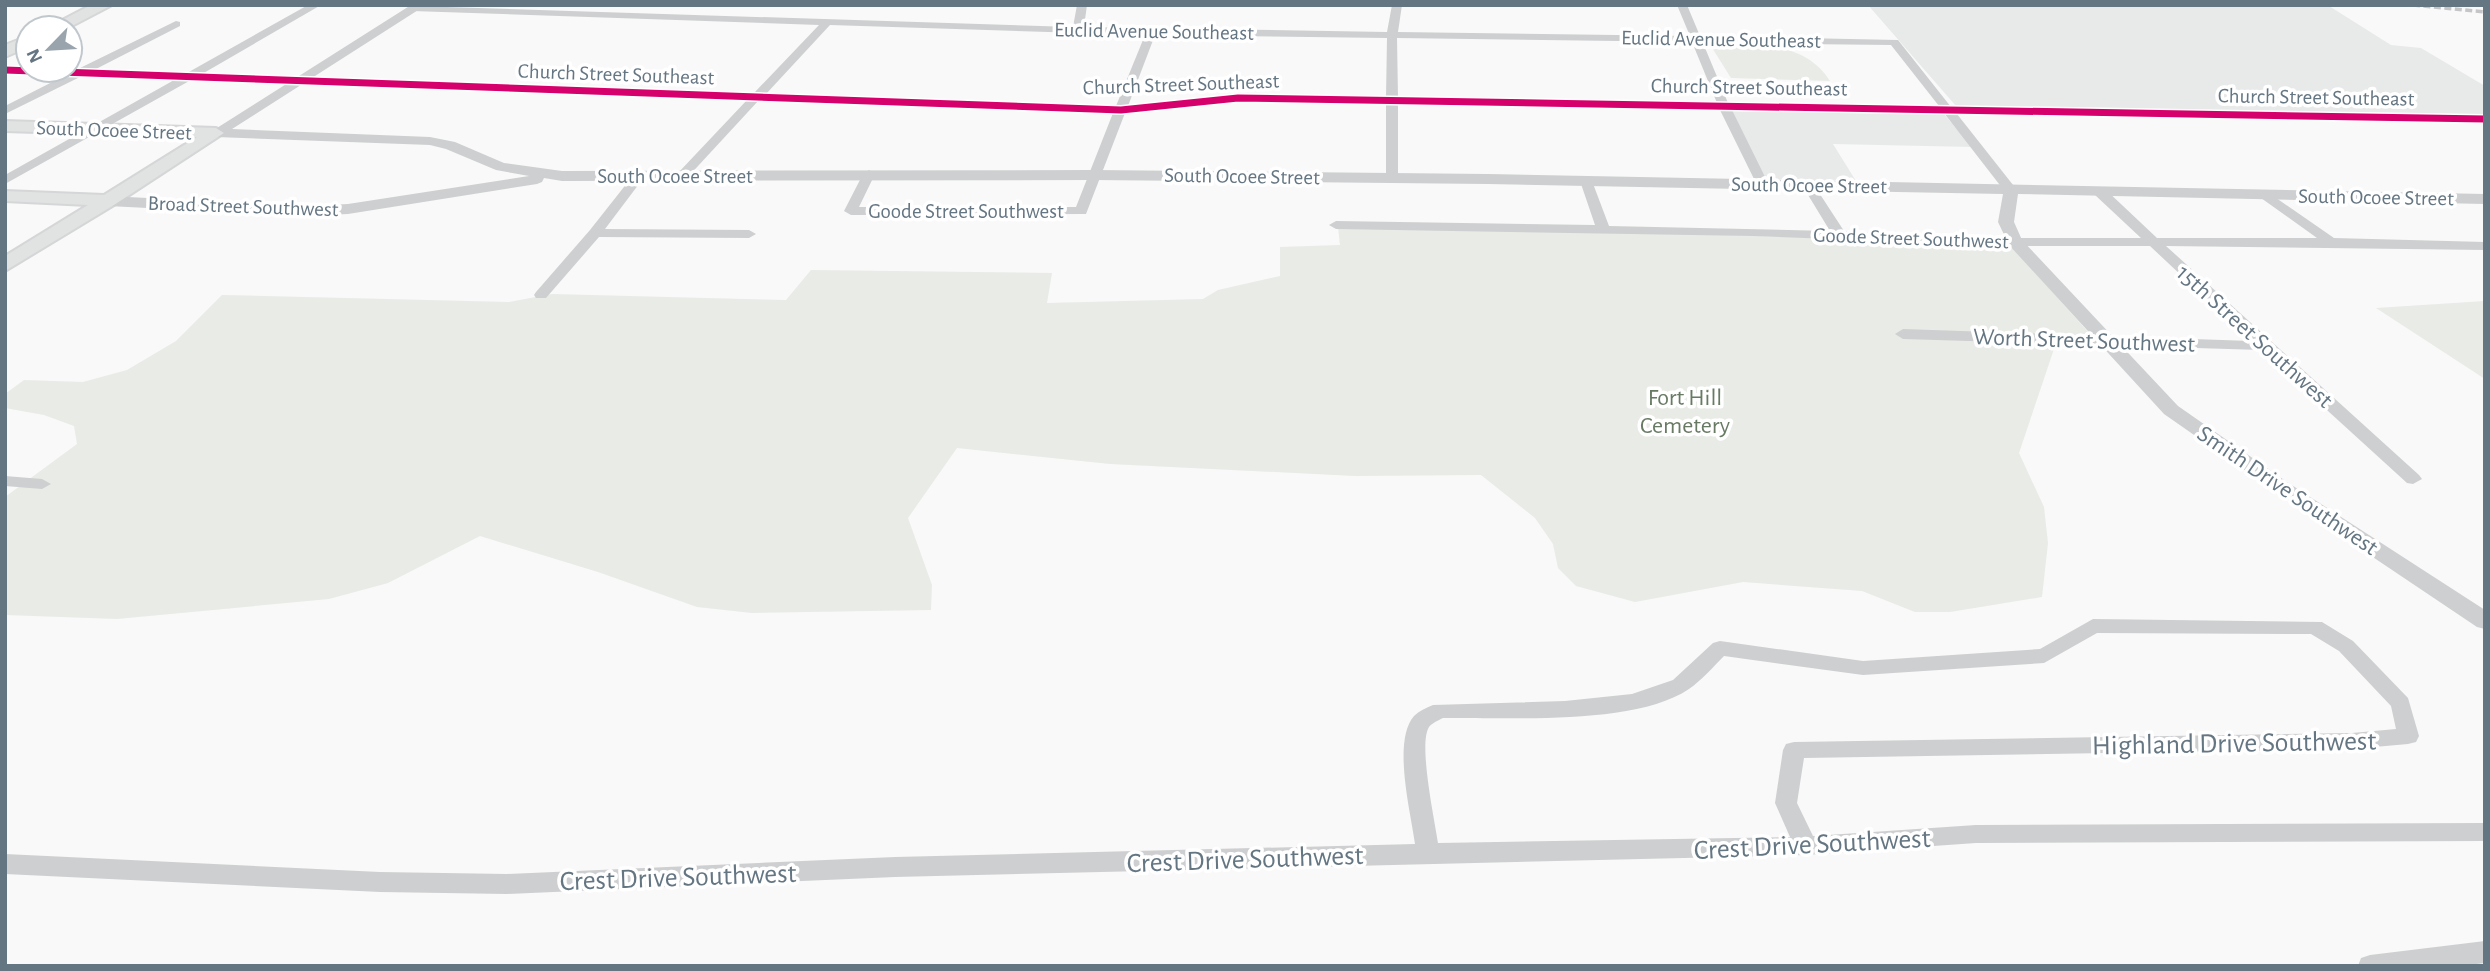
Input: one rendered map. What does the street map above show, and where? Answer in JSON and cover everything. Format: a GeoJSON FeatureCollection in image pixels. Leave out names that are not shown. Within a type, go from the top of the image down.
{"type":"FeatureCollection","features":[{"type":"Feature","properties":{"kind":"main road"},"geometry":{"type":"LineString","coordinates":[[84,14],[104,5]]}},
{"type":"Feature","properties":{"kind":"main road","name":"South Ocoee Street"},"geometry":{"type":"LineString","coordinates":[[5,126],[216,133]]}},
{"type":"Feature","properties":{"kind":"main road"},"geometry":{"type":"LineString","coordinates":[[5,265],[216,133]]}},
{"type":"Feature","properties":{"kind":"main road","name":"Broad Street Southwest"},"geometry":{"type":"LineString","coordinates":[[5,196],[108,201]]}},
{"type":"Feature","properties":{"kind":"street"},"geometry":{"type":"LineString","coordinates":[[5,180],[100,129],[316,5]]}},
{"type":"Feature","properties":{"kind":"street"},"geometry":{"type":"LineString","coordinates":[[1078,30],[1082,5]]}},
{"type":"Feature","properties":{"kind":"street"},"geometry":{"type":"LineString","coordinates":[[1392,178],[1392,34],[1397,5]]}},
{"type":"Feature","properties":{"kind":"street"},"geometry":{"type":"LineString","coordinates":[[1682,5],[1724,106],[1762,183]]}},
{"type":"Feature","properties":{"kind":"street"},"geometry":{"type":"LineString","coordinates":[[216,133],[417,7]]}},
{"type":"Feature","properties":{"kind":"street","name":"Euclid Avenue Southeast"},"geometry":{"type":"LineString","coordinates":[[417,7],[1151,32],[1895,41],[1948,111]]}},
{"type":"Feature","properties":{"kind":"street"},"geometry":{"type":"LineString","coordinates":[[682,176],[828,21]]}},
{"type":"Feature","properties":{"kind":"street"},"geometry":{"type":"LineString","coordinates":[[84,71],[176,24]]}},
{"type":"Feature","properties":{"kind":"street"},"geometry":{"type":"LineString","coordinates":[[1093,175],[1151,32]]}},
{"type":"Feature","properties":{"kind":"street","name":"Church Street Southeast"},"geometry":{"type":"LineString","coordinates":[[84,74],[1121,110],[1238,98],[2485,119]]}},
{"type":"Feature","properties":{"kind":"street"},"geometry":{"type":"LineString","coordinates":[[5,111],[58,84]]}},
{"type":"Feature","properties":{"kind":"street"},"geometry":{"type":"LineString","coordinates":[[1948,111],[2011,190],[2006,222],[2015,242]]}},
{"type":"Feature","properties":{"kind":"street","name":"South Ocoee Street"},"geometry":{"type":"LineString","coordinates":[[216,133],[430,141],[450,145],[505,167],[562,176],[869,174],[1392,178],[1762,183],[2485,199]]}},
{"type":"Feature","properties":{"kind":"street"},"geometry":{"type":"LineString","coordinates":[[487,186],[497,180],[505,167]]}},
{"type":"Feature","properties":{"kind":"street","name":"Goode Street Southwest"},"geometry":{"type":"LineString","coordinates":[[869,174],[850,211],[1082,211],[1093,175]]}},
{"type":"Feature","properties":{"kind":"street","name":"Broad Street Southwest"},"geometry":{"type":"LineString","coordinates":[[108,201],[317,211],[348,209],[562,176]]}},
{"type":"Feature","properties":{"kind":"street"},"geometry":{"type":"LineString","coordinates":[[541,295],[639,176]]}},
{"type":"Feature","properties":{"kind":"street"},"geometry":{"type":"LineString","coordinates":[[1586,181],[1603,228]]}},
{"type":"Feature","properties":{"kind":"street"},"geometry":{"type":"LineString","coordinates":[[1808,185],[1822,211],[1840,235]]}},
{"type":"Feature","properties":{"kind":"street","name":"15th Street Southwest"},"geometry":{"type":"LineString","coordinates":[[2100,192],[2264,346],[2413,479]]}},
{"type":"Feature","properties":{"kind":"street"},"geometry":{"type":"LineString","coordinates":[[2266,195],[2331,242]]}},
{"type":"Feature","properties":{"kind":"street","name":"Goode Street Southwest"},"geometry":{"type":"LineString","coordinates":[[1336,225],[1603,228],[2015,242],[2331,242],[2485,246]]}},
{"type":"Feature","properties":{"kind":"street"},"geometry":{"type":"LineString","coordinates":[[594,233],[749,234]]}},
{"type":"Feature","properties":{"kind":"street","name":"Smith Drive Southwest"},"geometry":{"type":"LineString","coordinates":[[2015,242],[2171,410],[2280,486],[2485,621]]}},
{"type":"Feature","properties":{"kind":"street","name":"Worth Street Southwest"},"geometry":{"type":"LineString","coordinates":[[1903,334],[2264,346]]}},
{"type":"Feature","properties":{"kind":"street"},"geometry":{"type":"LineString","coordinates":[[5,481],[42,484]]}},
{"type":"Feature","properties":{"kind":"street","name":"Highland Drive Southwest"},"geometry":{"type":"LineString","coordinates":[[1428,853],[1415,751],[1417,728],[1425,718],[1440,710],[1601,706],[1651,699],[1679,685],[1720,648],[1863,668],[2044,656],[2093,626],[2315,627],[2346,646],[2401,703],[2408,736],[2352,741],[1794,750],[1786,803],[1806,846]]}},
{"type":"Feature","properties":{"kind":"street","name":"Crest Drive Southwest"},"geometry":{"type":"LineString","coordinates":[[5,863],[380,882],[507,884],[895,867],[1806,846],[1976,834],[2485,832]]}},
{"type":"Feature","properties":{"kind":"street"},"geometry":{"type":"LineString","coordinates":[[2370,966],[2485,952]]}},
{"type":"Feature","properties":{"kind":"shaded area"},"geometry":{"type":"Polygon","coordinates":[[[1868,5],[2329,6],[2391,45],[2421,48],[2485,86],[2485,115],[1956,106],[1868,5]]]}},
{"type":"Feature","properties":{"kind":"shaded area"},"geometry":{"type":"Polygon","coordinates":[[[1727,109],[1943,113],[1972,147],[1833,144],[1856,181],[1765,179],[1727,109]]]}},
{"type":"Feature","properties":{"kind":"green space"},"geometry":{"type":"Polygon","coordinates":[[[1709,43],[1759,45],[1792,51],[1819,68],[1830,81],[1731,78],[1709,43]]]}},
{"type":"Feature","properties":{"kind":"green space","name":"Fort Hill Cemetery"},"geometry":{"type":"Polygon","coordinates":[[[1338,227],[1610,231],[1999,244],[2014,249],[2098,343],[2056,343],[2019,453],[2044,507],[2048,543],[2042,597],[1950,612],[1915,612],[1862,591],[1743,582],[1635,602],[1576,586],[1558,568],[1553,544],[1535,518],[1481,475],[1355,476],[1110,464],[957,448],[908,518],[932,585],[931,610],[752,613],[697,607],[598,572],[480,536],[388,583],[329,599],[117,619],[5,615],[5,497],[77,444],[74,426],[44,415],[5,408],[5,394],[24,380],[83,382],[127,370],[176,341],[222,295],[509,302],[552,294],[786,300],[811,270],[1052,273],[1047,303],[1203,299],[1218,290],[1280,276],[1280,247],[1340,245],[1338,227]]]}},
{"type":"Feature","properties":{"kind":"green space"},"geometry":{"type":"Polygon","coordinates":[[[2485,301],[2485,379],[2376,308],[2485,301]]]}},
{"type":"Feature","properties":{"kind":"railway"},"geometry":{"type":"LineString","coordinates":[[2413,5],[2485,12]]}},
{"type":"Feature","properties":{"kind":"cycle path"},"geometry":{"type":"LineString","coordinates":[[5,70],[1121,110],[1238,98],[2485,119]]}}]}
